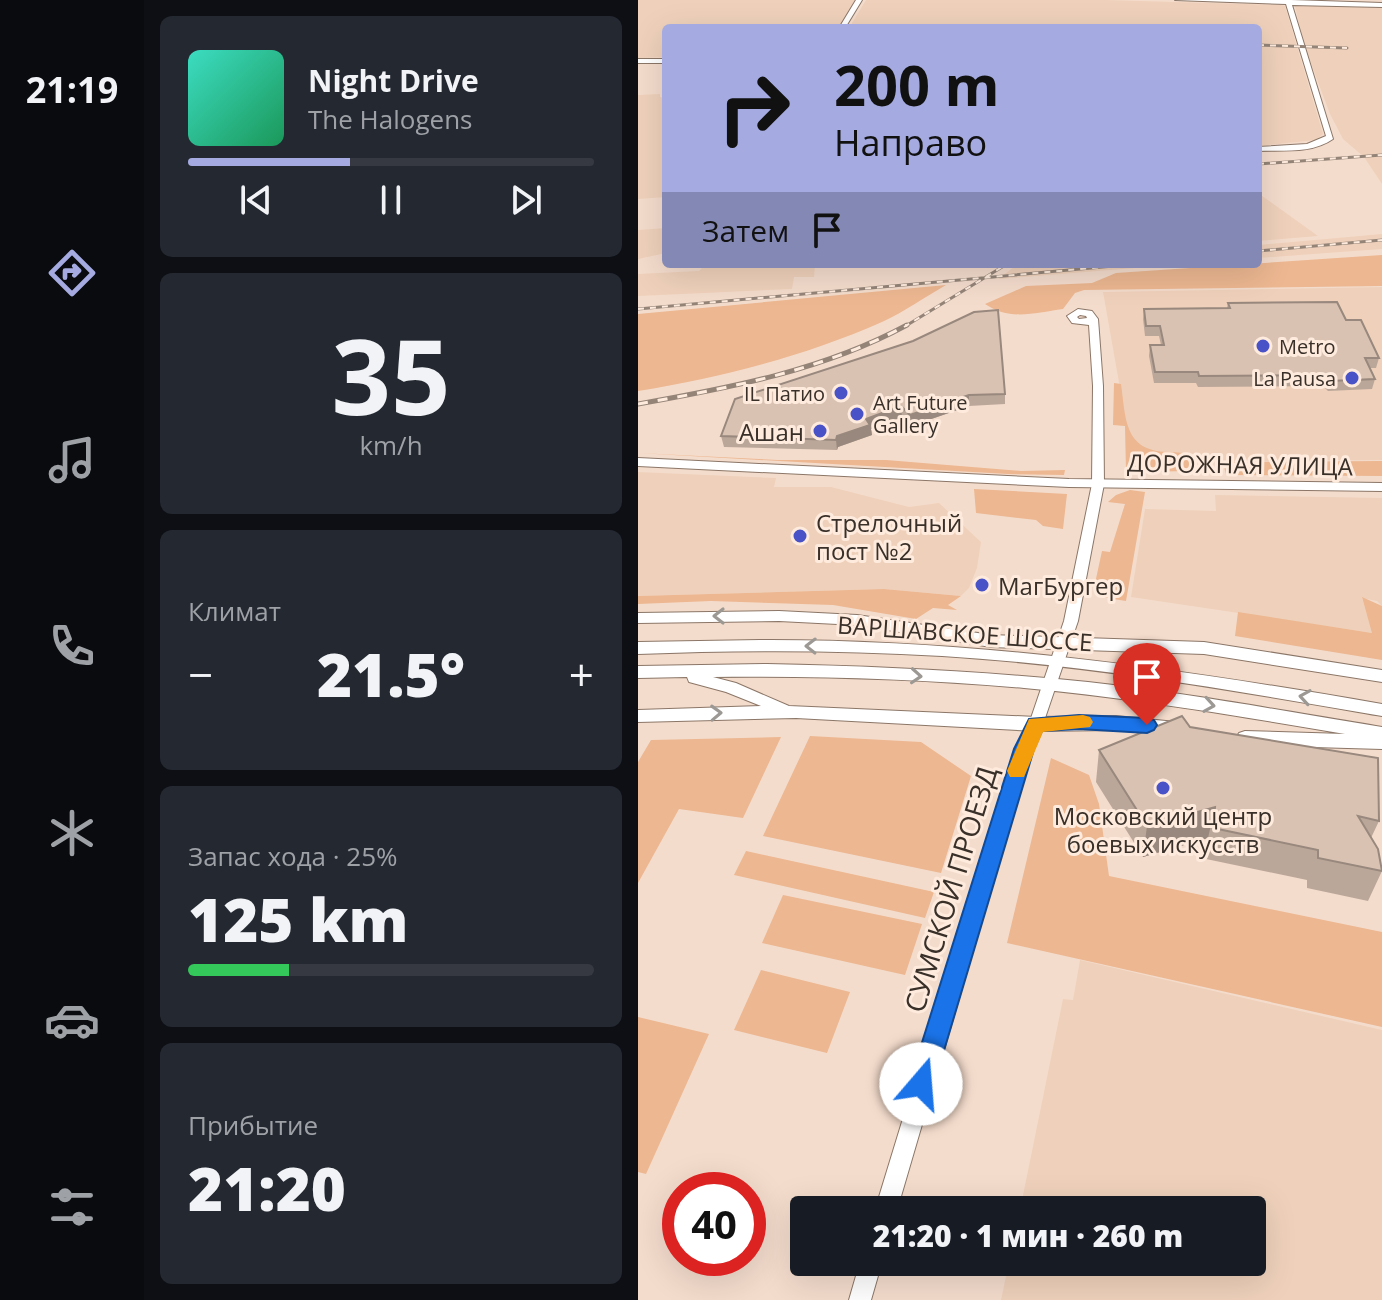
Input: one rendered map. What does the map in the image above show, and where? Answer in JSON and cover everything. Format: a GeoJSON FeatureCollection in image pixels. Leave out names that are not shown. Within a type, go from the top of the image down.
{"type":"FeatureCollection","features":[{"type":"Feature","properties":{"kind":"main road","name":"ДОРОЖНАЯ УЛИЦА"},"geometry":{"type":"LineString","coordinates":[[638,462],[1098,484],[1382,487]]}},
{"type":"Feature","properties":{"kind":"main road"},"geometry":{"type":"LineString","coordinates":[[638,618],[779,616],[857,620],[1060,653],[1204,648],[1382,676]]}},
{"type":"Feature","properties":{"kind":"main road","name":"ВАРШАВСКОЕ ШОССЕ"},"geometry":{"type":"LineString","coordinates":[[638,648],[723,645],[1060,653],[1382,710]]}},
{"type":"Feature","properties":{"kind":"main road"},"geometry":{"type":"LineString","coordinates":[[670,671],[730,687],[768,705],[796,712]]}},
{"type":"Feature","properties":{"kind":"main road","name":"ВАРШАВСКОЕ ШОССЕ"},"geometry":{"type":"LineString","coordinates":[[638,672],[875,674],[1049,685],[1152,696],[1382,734]]}},
{"type":"Feature","properties":{"kind":"main road"},"geometry":{"type":"LineString","coordinates":[[638,716],[796,712],[1036,724],[1116,723],[1200,733]]}},
{"type":"Feature","properties":{"kind":"main road"},"geometry":{"type":"LineString","coordinates":[[1344,760],[1227,737],[1382,742]]}},
{"type":"Feature","properties":{"kind":"street"},"geometry":{"type":"LineString","coordinates":[[844,24],[859,0]]}},
{"type":"Feature","properties":{"kind":"street"},"geometry":{"type":"LineString","coordinates":[[1178,0],[1382,5]]}},
{"type":"Feature","properties":{"kind":"street"},"geometry":{"type":"LineString","coordinates":[[1262,149],[1326,141],[1330,137],[1288,1]]}},
{"type":"Feature","properties":{"kind":"street"},"geometry":{"type":"LineString","coordinates":[[638,61],[662,61]]}},
{"type":"Feature","properties":{"kind":"street","name":"СУМСКОЙ ПРОЕЗД"},"geometry":{"type":"LineString","coordinates":[[890,1196],[1019,764],[1071,621],[1098,484],[1096,346],[1093,319],[1091,314],[1078,312],[1072,318],[1096,346]]}},
{"type":"Feature","properties":{"kind":"street"},"geometry":{"type":"LineString","coordinates":[[860,1300],[867,1276]]}},
{"type":"Feature","properties":{"kind":"street"},"geometry":{"type":"LineString","coordinates":[[872,1276],[873,1300]]}},
{"type":"Feature","properties":{"kind":"shaded area"},"geometry":{"type":"Polygon","coordinates":[[[638,0],[855,0],[840,24],[662,24],[662,57],[638,58],[638,0]]]}},
{"type":"Feature","properties":{"kind":"shaded area"},"geometry":{"type":"Polygon","coordinates":[[[866,0],[1106,0],[1281,5],[1285,6],[1323,134],[1316,140],[1262,146],[1262,24],[851,24],[866,0]]]}},
{"type":"Feature","properties":{"kind":"shaded area"},"geometry":{"type":"Polygon","coordinates":[[[1295,6],[1382,6],[1382,184],[1364,157],[1343,139],[1330,114],[1303,42],[1295,6]]]}},
{"type":"Feature","properties":{"kind":"shaded area"},"geometry":{"type":"Polygon","coordinates":[[[660,94],[662,97],[662,197],[638,199],[638,95],[660,94]]]}},
{"type":"Feature","properties":{"kind":"shaded area"},"geometry":{"type":"Polygon","coordinates":[[[1262,196],[1318,236],[1262,241],[1262,196]]]}},
{"type":"Feature","properties":{"kind":"shaded area"},"geometry":{"type":"Polygon","coordinates":[[[662,228],[662,254],[638,259],[638,230],[662,228]]]}},
{"type":"Feature","properties":{"kind":"shaded area"},"geometry":{"type":"Polygon","coordinates":[[[1382,234],[1382,249],[1262,258],[1262,245],[1382,234]]]}},
{"type":"Feature","properties":{"kind":"shaded area"},"geometry":{"type":"Polygon","coordinates":[[[1382,255],[1382,286],[1084,290],[1075,293],[1063,309],[1022,314],[1004,313],[985,304],[1026,286],[1092,283],[1116,273],[1190,268],[1262,268],[1262,263],[1382,255]]]}},
{"type":"Feature","properties":{"kind":"shaded area"},"geometry":{"type":"Polygon","coordinates":[[[702,268],[815,268],[814,277],[794,277],[792,289],[638,296],[638,274],[699,271],[702,268]]]}},
{"type":"Feature","properties":{"kind":"shaded area"},"geometry":{"type":"Polygon","coordinates":[[[1013,268],[1135,268],[998,279],[1013,268]]]}},
{"type":"Feature","properties":{"kind":"shaded area"},"geometry":{"type":"Polygon","coordinates":[[[946,285],[890,318],[823,345],[700,380],[638,391],[638,314],[946,285]]]}},
{"type":"Feature","properties":{"kind":"shaded area"},"geometry":{"type":"Polygon","coordinates":[[[1382,287],[1382,460],[1167,462],[1130,445],[1103,292],[1382,287]]]}},
{"type":"Feature","properties":{"kind":"shaded area"},"geometry":{"type":"Polygon","coordinates":[[[1114,383],[1121,384],[1126,421],[1135,439],[1154,450],[1189,455],[1195,471],[1126,472],[1125,426],[1113,425],[1114,383]]]}},
{"type":"Feature","properties":{"kind":"shaded area"},"geometry":{"type":"Polygon","coordinates":[[[638,453],[778,460],[886,460],[1021,471],[1065,470],[1064,475],[1008,474],[638,453]]]}},
{"type":"Feature","properties":{"kind":"shaded area"},"geometry":{"type":"Polygon","coordinates":[[[1382,461],[1382,476],[1226,475],[1223,462],[1382,461]]]}},
{"type":"Feature","properties":{"kind":"shaded area"},"geometry":{"type":"Polygon","coordinates":[[[638,472],[776,478],[774,487],[831,487],[909,507],[939,503],[981,542],[977,568],[969,588],[961,596],[884,589],[638,596],[638,472]]]}},
{"type":"Feature","properties":{"kind":"shaded area"},"geometry":{"type":"Polygon","coordinates":[[[974,489],[1067,494],[1063,529],[1043,526],[1036,520],[976,513],[974,489]]]}},
{"type":"Feature","properties":{"kind":"shaded area"},"geometry":{"type":"Polygon","coordinates":[[[1130,490],[1145,492],[1126,601],[1101,597],[1094,588],[1102,551],[1110,552],[1125,504],[1108,502],[1130,490]]]}},
{"type":"Feature","properties":{"kind":"shaded area"},"geometry":{"type":"Polygon","coordinates":[[[1215,495],[1382,498],[1382,606],[1377,601],[1362,598],[1373,633],[1131,597],[1145,509],[1216,511],[1215,495]]]}},
{"type":"Feature","properties":{"kind":"shaded area"},"geometry":{"type":"Polygon","coordinates":[[[884,589],[961,596],[948,605],[957,610],[933,608],[916,619],[833,605],[711,601],[638,604],[638,596],[884,589]]]}},
{"type":"Feature","properties":{"kind":"shaded area"},"geometry":{"type":"Polygon","coordinates":[[[1362,597],[1382,606],[1382,660],[1235,636],[1238,612],[1372,633],[1362,597]]]}},
{"type":"Feature","properties":{"kind":"shaded area"},"geometry":{"type":"Polygon","coordinates":[[[810,736],[921,742],[971,776],[941,873],[763,836],[810,736]]]}},
{"type":"Feature","properties":{"kind":"shaded area"},"geometry":{"type":"Polygon","coordinates":[[[781,737],[743,818],[679,809],[638,883],[638,762],[651,740],[781,737]]]}},
{"type":"Feature","properties":{"kind":"shaded area"},"geometry":{"type":"Polygon","coordinates":[[[1051,758],[1089,775],[1099,804],[1109,876],[1382,932],[1382,1027],[1007,943],[1051,758]]]}},
{"type":"Feature","properties":{"kind":"shaded area"},"geometry":{"type":"Polygon","coordinates":[[[746,851],[934,892],[925,918],[734,875],[746,851]]]}},
{"type":"Feature","properties":{"kind":"shaded area"},"geometry":{"type":"Polygon","coordinates":[[[783,895],[922,924],[905,975],[762,943],[783,895]]]}},
{"type":"Feature","properties":{"kind":"shaded area"},"geometry":{"type":"Polygon","coordinates":[[[1080,960],[1382,1030],[1382,1300],[1001,1300],[1006,1276],[1266,1276],[1266,1196],[1023,1196],[1063,999],[1073,1000],[1080,960]]]}},
{"type":"Feature","properties":{"kind":"shaded area"},"geometry":{"type":"Polygon","coordinates":[[[761,970],[850,992],[827,1053],[734,1030],[761,970]]]}},
{"type":"Feature","properties":{"kind":"shaded area"},"geometry":{"type":"Polygon","coordinates":[[[638,1017],[709,1034],[646,1174],[638,1172],[638,1017]]]}},
{"type":"Feature","properties":{"kind":"building","name":"Metro"},"geometry":{"type":"Polygon","coordinates":[[[1337,302],[1346,320],[1361,320],[1379,358],[1365,358],[1375,379],[1330,381],[1326,375],[1199,376],[1198,372],[1155,372],[1150,345],[1164,345],[1160,326],[1146,326],[1144,309],[1230,308],[1228,303],[1337,302]]]}},
{"type":"Feature","properties":{"kind":"building"},"geometry":{"type":"Polygon","coordinates":[[[998,310],[1005,394],[969,395],[910,415],[901,406],[866,419],[870,425],[837,436],[836,440],[721,436],[735,399],[913,341],[974,312],[998,310]]]}},
{"type":"Feature","properties":{"kind":"building"},"geometry":{"type":"Polygon","coordinates":[[[1182,716],[1190,727],[1378,758],[1379,821],[1358,816],[1378,849],[1382,871],[1318,858],[1318,850],[1213,828],[1215,807],[1147,826],[1099,750],[1182,716]]]}},
{"type":"Feature","properties":{"kind":"railway"},"geometry":{"type":"LineString","coordinates":[[1262,45],[1347,48]]}},
{"type":"Feature","properties":{"kind":"railway"},"geometry":{"type":"LineString","coordinates":[[1262,164],[1382,155]]}},
{"type":"Feature","properties":{"kind":"railway"},"geometry":{"type":"LineString","coordinates":[[1262,251],[1382,240]]}},
{"type":"Feature","properties":{"kind":"railway"},"geometry":{"type":"LineString","coordinates":[[985,278],[1000,268]]}},
{"type":"Feature","properties":{"kind":"railway"},"geometry":{"type":"LineString","coordinates":[[985,278],[1092,268]]}},
{"type":"Feature","properties":{"kind":"railway"},"geometry":{"type":"LineString","coordinates":[[638,309],[985,278]]}},
{"type":"Feature","properties":{"kind":"railway"},"geometry":{"type":"LineString","coordinates":[[904,327],[985,278]]}},
{"type":"Feature","properties":{"kind":"railway"},"geometry":{"type":"LineString","coordinates":[[638,404],[742,384],[810,366],[907,325]]}},
{"type":"Feature","properties":{"kind":"slow traffic"},"geometry":{"type":"LineString","coordinates":[[1017,771],[1036,724],[1083,722]]}},
{"type":"Feature","properties":{"kind":"place","name":"Metro"},"geometry":{"type":"Point","coordinates":[1263,346]}},
{"type":"Feature","properties":{"kind":"place","name":"La Pausa"},"geometry":{"type":"Point","coordinates":[1352,378]}},
{"type":"Feature","properties":{"kind":"place","name":"IL Патио"},"geometry":{"type":"Point","coordinates":[841,393]}},
{"type":"Feature","properties":{"kind":"place","name":"Art Future Gallery"},"geometry":{"type":"Point","coordinates":[857,414]}},
{"type":"Feature","properties":{"kind":"place","name":"Ашан"},"geometry":{"type":"Point","coordinates":[820,431]}},
{"type":"Feature","properties":{"kind":"place","name":"Стрелочный пост №2"},"geometry":{"type":"Point","coordinates":[800,536]}},
{"type":"Feature","properties":{"kind":"place","name":"МагБургер"},"geometry":{"type":"Point","coordinates":[982,585]}},
{"type":"Feature","properties":{"kind":"place","name":"Московский центр боевых искусств"},"geometry":{"type":"Point","coordinates":[1163,788]}},
{"type":"Feature","properties":{"kind":"route"},"geometry":{"type":"LineString","coordinates":[[921,1084],[1024,749],[1036,724],[1147,725]]}}]}
